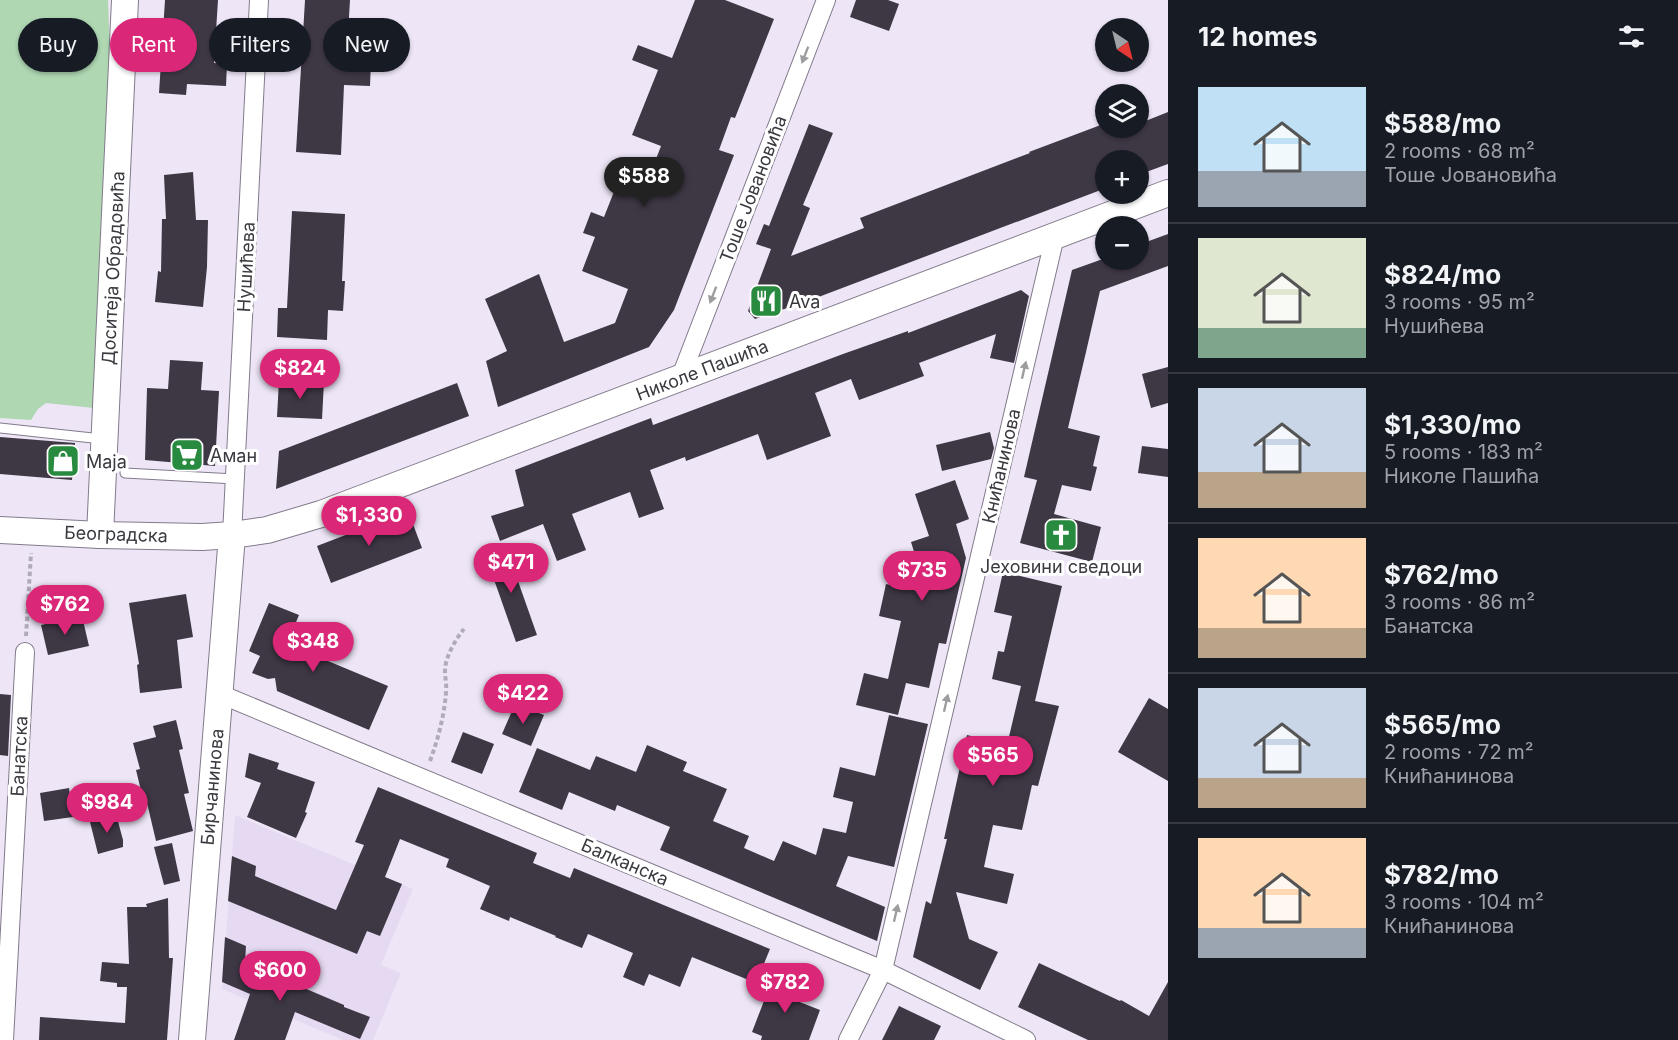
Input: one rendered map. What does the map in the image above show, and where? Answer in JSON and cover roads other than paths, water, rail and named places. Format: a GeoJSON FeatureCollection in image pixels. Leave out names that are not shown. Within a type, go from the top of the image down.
{"type":"FeatureCollection","features":[{"type":"Feature","properties":{"kind":"main road","name":"Доситеја Обрадовића"},"geometry":{"type":"LineString","coordinates":[[100,535],[125,0]]}},
{"type":"Feature","properties":{"kind":"main road","name":"Николе Пашића"},"geometry":{"type":"LineString","coordinates":[[232,535],[267,530],[331,511],[1168,193]]}},
{"type":"Feature","properties":{"kind":"main road","name":"Београдска"},"geometry":{"type":"LineString","coordinates":[[0,530],[100,535],[202,537],[232,535]]}},
{"type":"Feature","properties":{"kind":"main road","name":"Бирчанинова"},"geometry":{"type":"LineString","coordinates":[[192,1040],[232,535]]}},
{"type":"Feature","properties":{"kind":"street","name":"Нушићева"},"geometry":{"type":"LineString","coordinates":[[232,535],[259,0]]}},
{"type":"Feature","properties":{"kind":"street","name":"Тоше Јовановића"},"geometry":{"type":"LineString","coordinates":[[680,379],[826,0]]}},
{"type":"Feature","properties":{"kind":"street","name":"Книћанинова"},"geometry":{"type":"LineString","coordinates":[[848,1040],[883,970],[1055,236]]}},
{"type":"Feature","properties":{"kind":"street","name":"Банатска"},"geometry":{"type":"LineString","coordinates":[[4,1040],[25,652]]}},
{"type":"Feature","properties":{"kind":"street","name":"Балканска"},"geometry":{"type":"LineString","coordinates":[[220,694],[883,970],[1026,1040]]}},
{"type":"Feature","properties":{"kind":"lane"},"geometry":{"type":"LineString","coordinates":[[0,428],[104,439]]}},
{"type":"Feature","properties":{"kind":"lane"},"geometry":{"type":"LineString","coordinates":[[124,473],[235,479]]}},
{"type":"Feature","properties":{"kind":"place","name":"Ava"},"geometry":{"type":"Point","coordinates":[766,301]}},
{"type":"Feature","properties":{"kind":"place","name":"Аман"},"geometry":{"type":"Point","coordinates":[187,455]}},
{"type":"Feature","properties":{"kind":"place","name":"Маја"},"geometry":{"type":"Point","coordinates":[63,461]}},
{"type":"Feature","properties":{"kind":"place","name":"Јеховини сведоци"},"geometry":{"type":"Point","coordinates":[1061,535]}}]}
